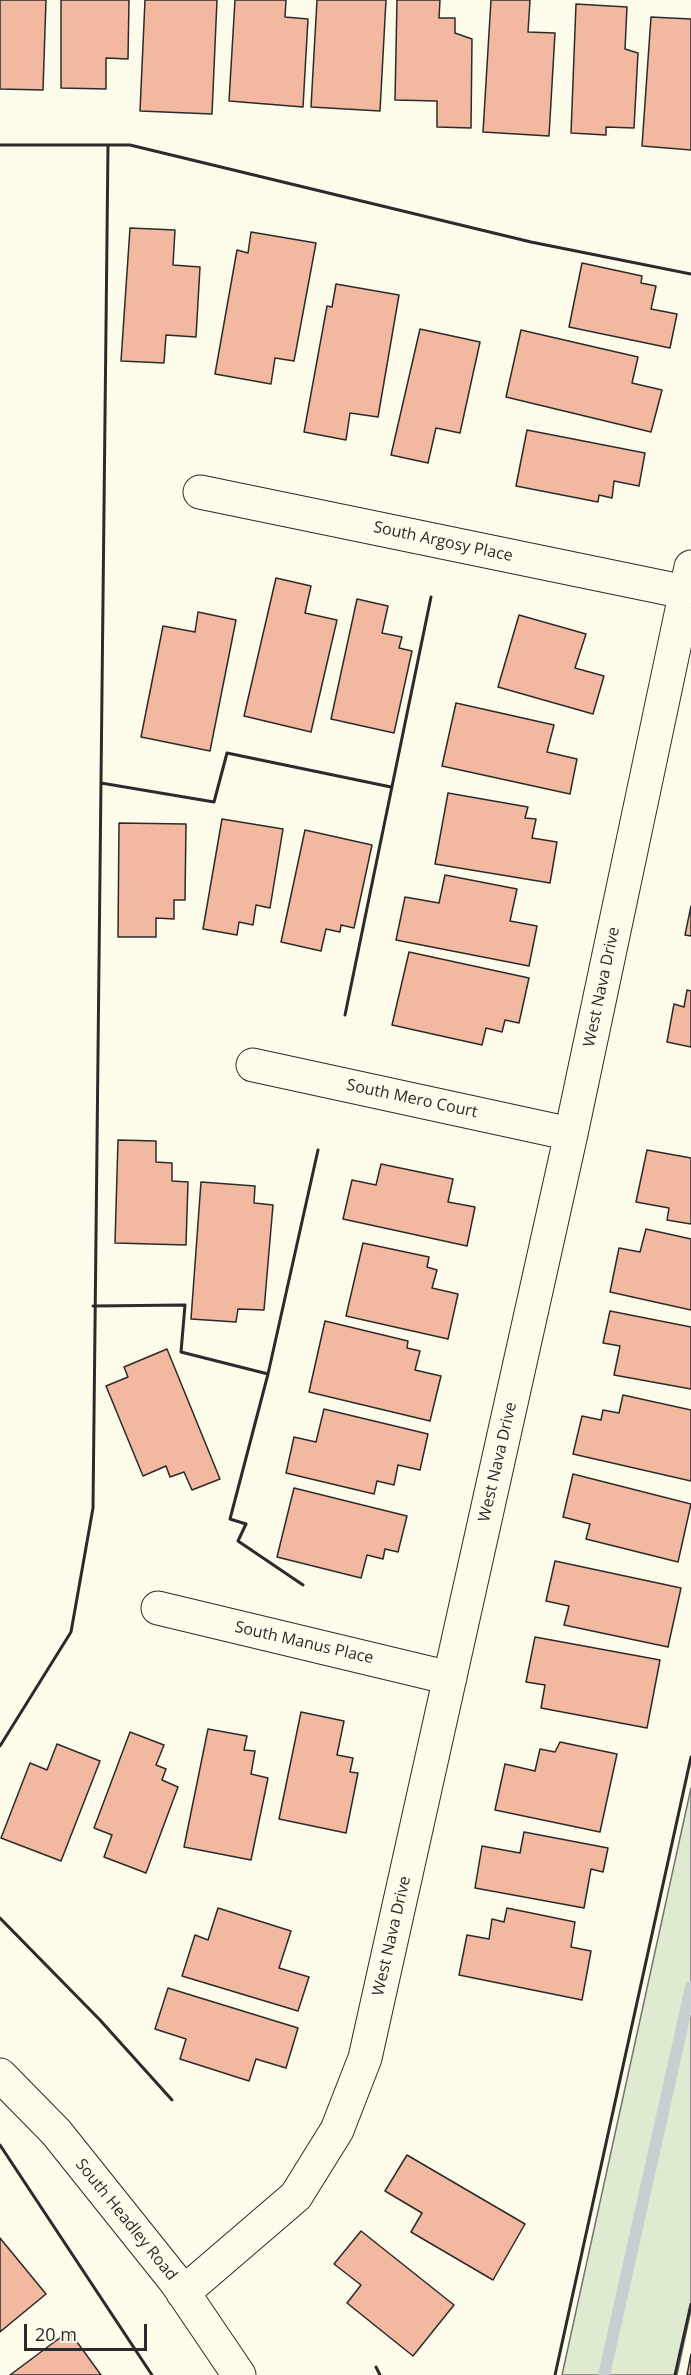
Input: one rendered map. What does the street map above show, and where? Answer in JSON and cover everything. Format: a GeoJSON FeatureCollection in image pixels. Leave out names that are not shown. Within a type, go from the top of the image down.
{"type":"FeatureCollection","features":[{"type":"Feature","properties":{"kind":"street","name":"South Argosy Place"},"geometry":{"type":"LineString","coordinates":[[200,492],[688,580]]}},
{"type":"Feature","properties":{"kind":"street","name":"West Nava Drive"},"geometry":{"type":"LineString","coordinates":[[183,2293],[296,2196],[338,2130],[365,2058],[571,1134],[688,580]]}},
{"type":"Feature","properties":{"kind":"street","name":"South Mero Court"},"geometry":{"type":"LineString","coordinates":[[253,1065],[571,1134]]}},
{"type":"Feature","properties":{"kind":"street","name":"South Manus Place"},"geometry":{"type":"LineString","coordinates":[[158,1608],[450,1678]]}},
{"type":"Feature","properties":{"kind":"street","name":"South Headley Road"},"geometry":{"type":"LineString","coordinates":[[0,2076],[56,2132],[183,2293],[239,2375]]}},
{"type":"Feature","properties":{"kind":"green space"},"geometry":{"type":"Polygon","coordinates":[[[691,1788],[691,2310],[677,2375],[562,2375],[691,1788]]]}},
{"type":"Feature","properties":{"kind":"building"},"geometry":{"type":"Polygon","coordinates":[[[0,0],[46,0],[43,90],[0,89],[0,0]]]}},
{"type":"Feature","properties":{"kind":"building"},"geometry":{"type":"Polygon","coordinates":[[[61,0],[129,0],[128,59],[106,58],[106,89],[61,88],[61,0]]]}},
{"type":"Feature","properties":{"kind":"building"},"geometry":{"type":"Polygon","coordinates":[[[145,0],[217,0],[212,114],[140,111],[145,0]]]}},
{"type":"Feature","properties":{"kind":"building"},"geometry":{"type":"Polygon","coordinates":[[[235,0],[286,0],[285,17],[308,19],[303,107],[229,101],[235,0]]]}},
{"type":"Feature","properties":{"kind":"building"},"geometry":{"type":"Polygon","coordinates":[[[317,0],[386,0],[380,111],[311,107],[317,0]]]}},
{"type":"Feature","properties":{"kind":"building"},"geometry":{"type":"Polygon","coordinates":[[[397,0],[440,0],[439,18],[455,18],[455,33],[472,39],[471,128],[437,127],[437,101],[395,100],[397,0]]]}},
{"type":"Feature","properties":{"kind":"building"},"geometry":{"type":"Polygon","coordinates":[[[491,0],[530,0],[528,32],[555,33],[549,136],[483,132],[491,0]]]}},
{"type":"Feature","properties":{"kind":"building"},"geometry":{"type":"Polygon","coordinates":[[[576,4],[627,7],[625,49],[638,53],[634,128],[606,127],[606,135],[571,133],[576,4]]]}},
{"type":"Feature","properties":{"kind":"building"},"geometry":{"type":"Polygon","coordinates":[[[651,17],[691,19],[691,150],[642,146],[651,17]]]}},
{"type":"Feature","properties":{"kind":"building"},"geometry":{"type":"Polygon","coordinates":[[[130,228],[175,230],[173,265],[200,267],[196,337],[166,335],[164,363],[121,361],[130,228]]]}},
{"type":"Feature","properties":{"kind":"building"},"geometry":{"type":"Polygon","coordinates":[[[251,232],[316,243],[294,361],[275,358],[271,384],[215,374],[237,250],[248,253],[251,232]]]}},
{"type":"Feature","properties":{"kind":"building"},"geometry":{"type":"Polygon","coordinates":[[[582,263],[642,276],[641,283],[656,286],[651,309],[677,314],[670,348],[569,327],[582,263]]]}},
{"type":"Feature","properties":{"kind":"building"},"geometry":{"type":"Polygon","coordinates":[[[336,284],[399,295],[378,417],[350,413],[346,440],[304,432],[327,306],[332,307],[336,284]]]}},
{"type":"Feature","properties":{"kind":"building"},"geometry":{"type":"Polygon","coordinates":[[[420,329],[480,342],[460,433],[436,428],[428,463],[391,455],[420,329]]]}},
{"type":"Feature","properties":{"kind":"building"},"geometry":{"type":"Polygon","coordinates":[[[521,330],[638,357],[632,383],[662,390],[651,432],[506,397],[521,330]]]}},
{"type":"Feature","properties":{"kind":"building"},"geometry":{"type":"Polygon","coordinates":[[[527,430],[645,453],[639,486],[614,481],[612,498],[599,495],[598,502],[516,486],[527,430]]]}},
{"type":"Feature","properties":{"kind":"building"},"geometry":{"type":"Polygon","coordinates":[[[276,578],[311,586],[305,613],[337,620],[311,732],[244,716],[276,578]]]}},
{"type":"Feature","properties":{"kind":"building"},"geometry":{"type":"Polygon","coordinates":[[[357,599],[388,606],[382,633],[402,637],[399,648],[412,651],[394,733],[331,719],[357,599]]]}},
{"type":"Feature","properties":{"kind":"building"},"geometry":{"type":"Polygon","coordinates":[[[198,612],[236,620],[210,751],[141,737],[163,626],[195,632],[198,612]]]}},
{"type":"Feature","properties":{"kind":"building"},"geometry":{"type":"Polygon","coordinates":[[[519,615],[586,634],[575,668],[604,676],[593,714],[498,687],[519,615]]]}},
{"type":"Feature","properties":{"kind":"building"},"geometry":{"type":"Polygon","coordinates":[[[456,703],[554,725],[547,752],[577,759],[570,794],[442,766],[456,703]]]}},
{"type":"Feature","properties":{"kind":"building"},"geometry":{"type":"Polygon","coordinates":[[[448,793],[528,807],[525,818],[536,819],[532,838],[557,842],[550,883],[435,864],[448,793]]]}},
{"type":"Feature","properties":{"kind":"building"},"geometry":{"type":"Polygon","coordinates":[[[222,819],[283,829],[270,908],[256,905],[253,925],[239,922],[237,935],[203,929],[222,819]]]}},
{"type":"Feature","properties":{"kind":"building"},"geometry":{"type":"Polygon","coordinates":[[[119,823],[186,824],[185,900],[174,900],[174,919],[156,918],[156,937],[118,937],[119,823]]]}},
{"type":"Feature","properties":{"kind":"building"},"geometry":{"type":"Polygon","coordinates":[[[305,830],[372,845],[354,928],[341,925],[340,932],[326,929],[321,951],[281,942],[305,830]]]}},
{"type":"Feature","properties":{"kind":"building"},"geometry":{"type":"Polygon","coordinates":[[[445,875],[517,889],[510,921],[537,926],[529,966],[396,940],[405,897],[439,903],[445,875]]]}},
{"type":"Feature","properties":{"kind":"building"},"geometry":{"type":"Polygon","coordinates":[[[691,906],[691,936],[685,935],[691,906]]]}},
{"type":"Feature","properties":{"kind":"building"},"geometry":{"type":"Polygon","coordinates":[[[409,952],[529,978],[519,1023],[505,1020],[502,1032],[486,1028],[482,1045],[392,1025],[409,952]]]}},
{"type":"Feature","properties":{"kind":"building"},"geometry":{"type":"Polygon","coordinates":[[[687,990],[691,991],[691,1047],[667,1042],[674,1004],[684,1007],[687,990]]]}},
{"type":"Feature","properties":{"kind":"building"},"geometry":{"type":"Polygon","coordinates":[[[118,1140],[156,1141],[156,1162],[172,1163],[172,1181],[188,1182],[186,1245],[115,1243],[118,1140]]]}},
{"type":"Feature","properties":{"kind":"building"},"geometry":{"type":"Polygon","coordinates":[[[647,1150],[691,1158],[691,1224],[667,1220],[669,1208],[636,1202],[647,1150]]]}},
{"type":"Feature","properties":{"kind":"building"},"geometry":{"type":"Polygon","coordinates":[[[381,1164],[453,1179],[448,1202],[475,1207],[467,1246],[343,1219],[352,1180],[376,1185],[381,1164]]]}},
{"type":"Feature","properties":{"kind":"building"},"geometry":{"type":"Polygon","coordinates":[[[201,1182],[255,1186],[254,1203],[273,1205],[264,1310],[238,1309],[236,1322],[191,1319],[201,1182]]]}},
{"type":"Feature","properties":{"kind":"building"},"geometry":{"type":"Polygon","coordinates":[[[646,1229],[691,1239],[691,1310],[610,1292],[619,1248],[640,1252],[646,1229]]]}},
{"type":"Feature","properties":{"kind":"building"},"geometry":{"type":"Polygon","coordinates":[[[363,1243],[429,1257],[427,1267],[437,1270],[432,1288],[458,1294],[448,1339],[346,1316],[363,1243]]]}},
{"type":"Feature","properties":{"kind":"building"},"geometry":{"type":"Polygon","coordinates":[[[610,1311],[691,1327],[691,1389],[614,1375],[620,1346],[603,1343],[610,1311]]]}},
{"type":"Feature","properties":{"kind":"building"},"geometry":{"type":"Polygon","coordinates":[[[325,1321],[408,1341],[407,1348],[420,1351],[415,1370],[441,1376],[430,1421],[309,1392],[325,1321]]]}},
{"type":"Feature","properties":{"kind":"building"},"geometry":{"type":"Polygon","coordinates":[[[167,1349],[220,1479],[192,1490],[184,1472],[170,1477],[166,1466],[143,1476],[106,1386],[128,1377],[124,1367],[167,1349]]]}},
{"type":"Feature","properties":{"kind":"building"},"geometry":{"type":"Polygon","coordinates":[[[623,1395],[691,1410],[691,1481],[573,1454],[582,1416],[601,1420],[603,1410],[619,1413],[623,1395]]]}},
{"type":"Feature","properties":{"kind":"building"},"geometry":{"type":"Polygon","coordinates":[[[324,1409],[428,1434],[420,1470],[398,1465],[394,1485],[377,1481],[374,1494],[286,1473],[294,1437],[316,1442],[324,1409]]]}},
{"type":"Feature","properties":{"kind":"building"},"geometry":{"type":"Polygon","coordinates":[[[573,1474],[691,1504],[678,1562],[586,1539],[590,1524],[563,1517],[573,1474]]]}},
{"type":"Feature","properties":{"kind":"building"},"geometry":{"type":"Polygon","coordinates":[[[294,1488],[407,1516],[398,1552],[385,1549],[383,1559],[367,1555],[361,1578],[277,1557],[294,1488]]]}},
{"type":"Feature","properties":{"kind":"building"},"geometry":{"type":"Polygon","coordinates":[[[555,1561],[681,1588],[668,1647],[564,1625],[569,1606],[546,1601],[555,1561]]]}},
{"type":"Feature","properties":{"kind":"building"},"geometry":{"type":"Polygon","coordinates":[[[535,1637],[660,1660],[647,1728],[541,1708],[545,1685],[526,1682],[535,1637]]]}},
{"type":"Feature","properties":{"kind":"building"},"geometry":{"type":"Polygon","coordinates":[[[301,1712],[344,1721],[337,1755],[353,1758],[350,1772],[358,1773],[346,1833],[279,1819],[301,1712]]]}},
{"type":"Feature","properties":{"kind":"building"},"geometry":{"type":"Polygon","coordinates":[[[208,1729],[247,1736],[244,1750],[255,1751],[251,1774],[268,1778],[251,1860],[184,1847],[208,1729]]]}},
{"type":"Feature","properties":{"kind":"building"},"geometry":{"type":"Polygon","coordinates":[[[130,1732],[164,1745],[156,1765],[166,1769],[162,1780],[178,1787],[146,1873],[104,1857],[112,1835],[94,1828],[130,1732]]]}},
{"type":"Feature","properties":{"kind":"building"},"geometry":{"type":"Polygon","coordinates":[[[560,1742],[617,1754],[600,1832],[495,1810],[505,1764],[535,1771],[540,1749],[555,1752],[560,1742]]]}},
{"type":"Feature","properties":{"kind":"building"},"geometry":{"type":"Polygon","coordinates":[[[57,1744],[100,1761],[61,1861],[1,1838],[30,1763],[47,1770],[57,1744]]]}},
{"type":"Feature","properties":{"kind":"building"},"geometry":{"type":"Polygon","coordinates":[[[524,1832],[608,1848],[603,1872],[591,1869],[584,1908],[475,1888],[482,1846],[520,1853],[524,1832]]]}},
{"type":"Feature","properties":{"kind":"building"},"geometry":{"type":"Polygon","coordinates":[[[218,1908],[291,1931],[279,1968],[309,1977],[298,2011],[182,1976],[195,1935],[208,1940],[218,1908]]]}},
{"type":"Feature","properties":{"kind":"building"},"geometry":{"type":"Polygon","coordinates":[[[507,1908],[575,1922],[571,1947],[591,1951],[582,2000],[459,1975],[467,1935],[489,1939],[492,1919],[504,1922],[507,1908]]]}},
{"type":"Feature","properties":{"kind":"building"},"geometry":{"type":"Polygon","coordinates":[[[168,1988],[298,2028],[286,2068],[256,2059],[249,2081],[180,2059],[186,2039],[155,2029],[168,1988]]]}},
{"type":"Feature","properties":{"kind":"building"},"geometry":{"type":"Polygon","coordinates":[[[407,2155],[525,2224],[493,2280],[411,2232],[422,2213],[385,2191],[407,2155]]]}},
{"type":"Feature","properties":{"kind":"building"},"geometry":{"type":"Polygon","coordinates":[[[361,2231],[454,2305],[413,2356],[347,2303],[361,2285],[334,2264],[361,2231]]]}},
{"type":"Feature","properties":{"kind":"building"},"geometry":{"type":"Polygon","coordinates":[[[0,2238],[46,2294],[0,2332],[0,2238]]]}},
{"type":"Feature","properties":{"kind":"building"},"geometry":{"type":"Polygon","coordinates":[[[69,2331],[101,2375],[10,2375],[69,2331]]]}},
{"type":"Feature","properties":{"kind":"building"},"geometry":{"type":"Polygon","coordinates":[[[691,2354],[691,2375],[687,2375],[691,2354]]]}},
{"type":"Feature","properties":{"kind":"waterway"},"geometry":{"type":"LineString","coordinates":[[604,2375],[691,1987]]}},
{"type":"Feature","properties":{"kind":"wall"},"geometry":{"type":"LineString","coordinates":[[0,145],[130,145],[531,242],[691,274]]}},
{"type":"Feature","properties":{"kind":"wall"},"geometry":{"type":"LineString","coordinates":[[0,1746],[71,1632],[93,1508],[108,145]]}},
{"type":"Feature","properties":{"kind":"wall"},"geometry":{"type":"LineString","coordinates":[[345,1015],[431,597]]}},
{"type":"Feature","properties":{"kind":"wall"},"geometry":{"type":"LineString","coordinates":[[101,783],[214,802],[227,753],[391,787]]}},
{"type":"Feature","properties":{"kind":"wall"},"geometry":{"type":"LineString","coordinates":[[268,1374],[318,1150]]}},
{"type":"Feature","properties":{"kind":"wall"},"geometry":{"type":"LineString","coordinates":[[93,1306],[185,1305],[181,1352],[268,1374],[230,1519],[246,1524],[238,1541],[303,1585]]}},
{"type":"Feature","properties":{"kind":"wall"},"geometry":{"type":"LineString","coordinates":[[555,2375],[691,1757]]}},
{"type":"Feature","properties":{"kind":"wall"},"geometry":{"type":"LineString","coordinates":[[0,1918],[100,2020],[172,2100]]}},
{"type":"Feature","properties":{"kind":"wall"},"geometry":{"type":"LineString","coordinates":[[0,2145],[152,2375]]}},
{"type":"Feature","properties":{"kind":"wall"},"geometry":{"type":"LineString","coordinates":[[675,2375],[691,2304]]}},
{"type":"Feature","properties":{"kind":"wall"},"geometry":{"type":"LineString","coordinates":[[376,2367],[380,2375]]}}]}
